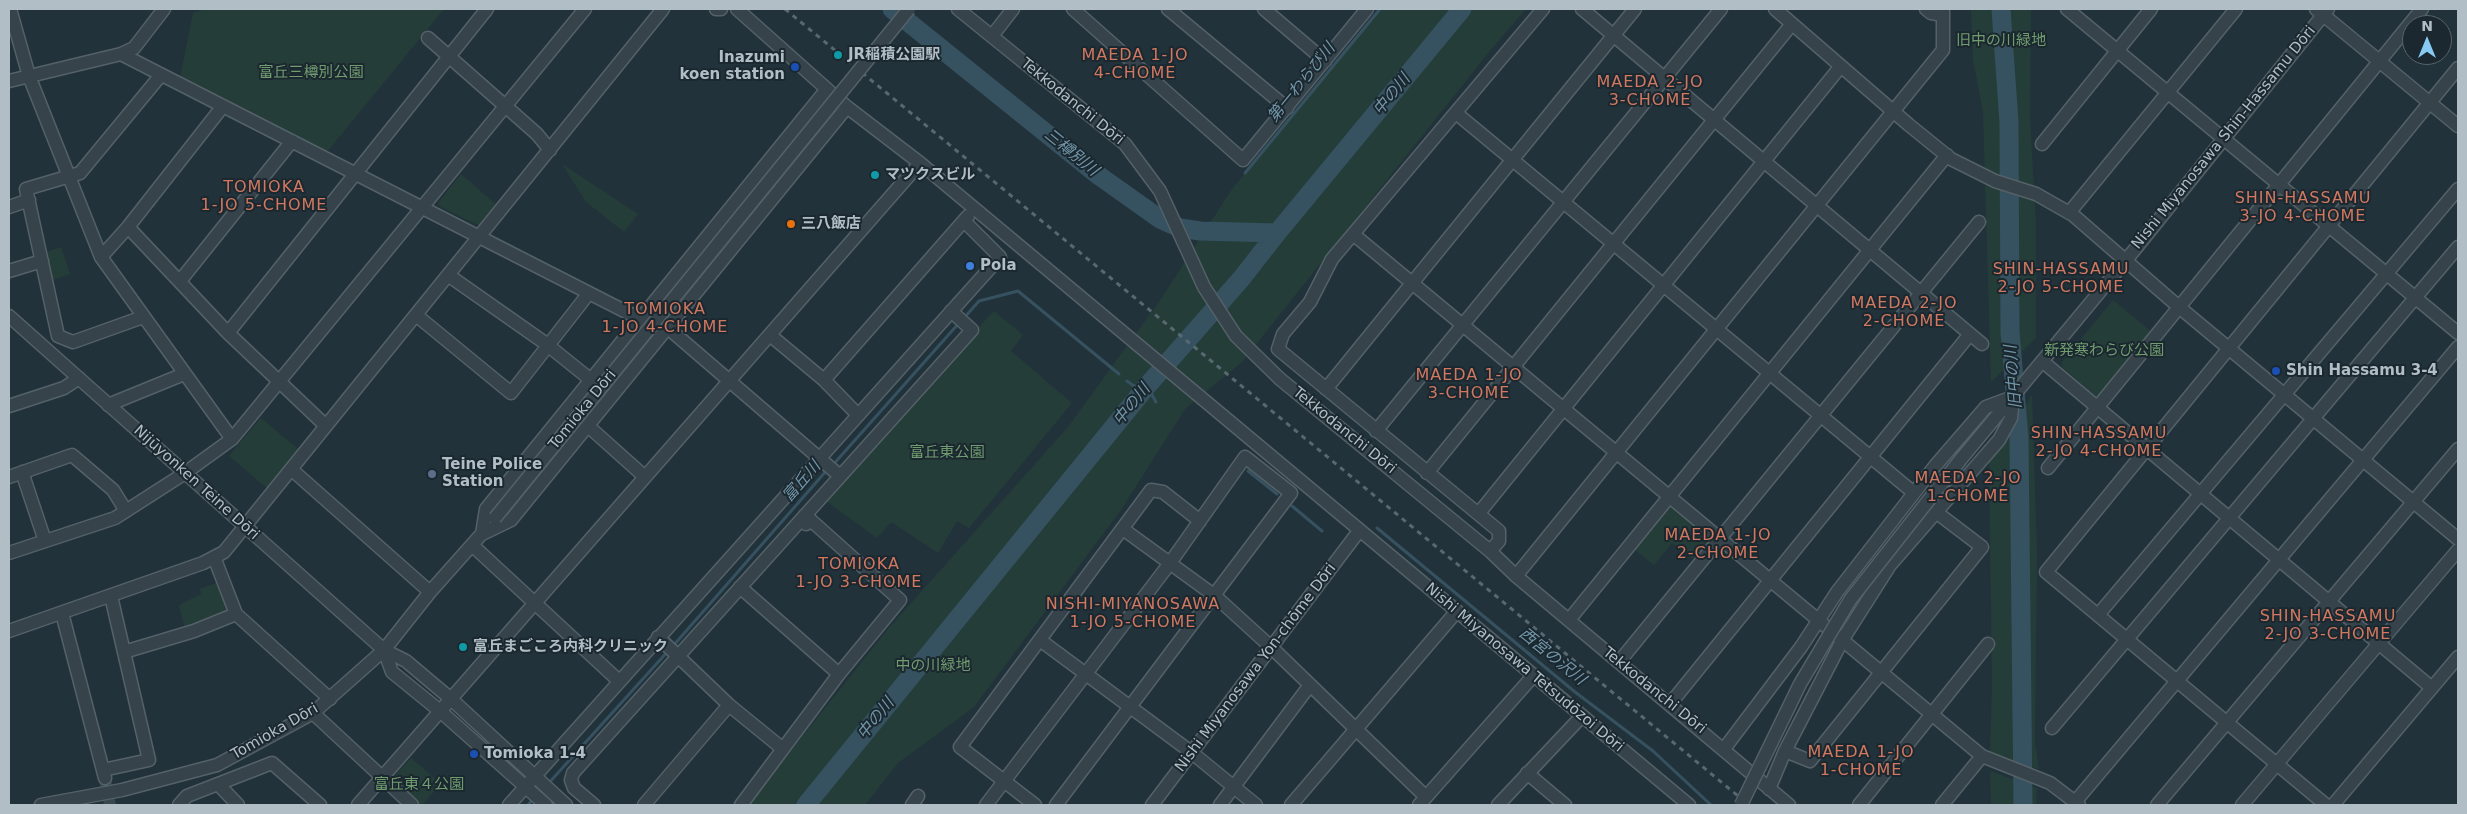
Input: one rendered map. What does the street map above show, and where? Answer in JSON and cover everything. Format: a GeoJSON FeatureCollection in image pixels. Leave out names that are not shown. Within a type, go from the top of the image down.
{"type":"FeatureCollection","features":[{"type":"Feature","properties":{"kind":"street"},"geometry":{"type":"LineString","coordinates":[[10,9],[29,76],[101,257],[232,439]]}},
{"type":"Feature","properties":{"kind":"street"},"geometry":{"type":"LineString","coordinates":[[228,333],[488,9]]}},
{"type":"Feature","properties":{"kind":"street"},"geometry":{"type":"LineString","coordinates":[[9,553],[115,518],[185,473],[232,439],[585,9]]}},
{"type":"Feature","properties":{"kind":"street"},"geometry":{"type":"LineString","coordinates":[[9,631],[111,596],[224,552],[663,9]]}},
{"type":"Feature","properties":{"kind":"street"},"geometry":{"type":"LineString","coordinates":[[716,9],[721,9]]}},
{"type":"Feature","properties":{"kind":"street","name":"Nishi Miyanosawa Tetsudōzoi Dōri"},"geometry":{"type":"LineString","coordinates":[[736,9],[847,107],[975,208],[1688,805]]}},
{"type":"Feature","properties":{"kind":"street","name":"Tomioka Dōri"},"geometry":{"type":"LineString","coordinates":[[42,805],[122,790],[217,765],[313,713],[384,650],[430,592],[482,534],[909,9]]}},
{"type":"Feature","properties":{"kind":"street","name":"Tekkodanchi Dōri"},"geometry":{"type":"LineString","coordinates":[[958,9],[1125,144],[1160,191],[1204,287],[1236,336],[1280,379],[1490,551],[1516,576],[1789,805]]}},
{"type":"Feature","properties":{"kind":"street"},"geometry":{"type":"LineString","coordinates":[[992,36],[1013,9]]}},
{"type":"Feature","properties":{"kind":"street"},"geometry":{"type":"LineString","coordinates":[[1073,9],[1243,160],[1367,9]]}},
{"type":"Feature","properties":{"kind":"street"},"geometry":{"type":"LineString","coordinates":[[1168,9],[1287,108]]}},
{"type":"Feature","properties":{"kind":"street"},"geometry":{"type":"LineString","coordinates":[[1264,9],[1325,61]]}},
{"type":"Feature","properties":{"kind":"street"},"geometry":{"type":"LineString","coordinates":[[1490,551],[1499,541],[1499,531],[1278,349],[1283,334],[1310,302],[1332,259],[1543,9]]}},
{"type":"Feature","properties":{"kind":"street"},"geometry":{"type":"LineString","coordinates":[[1582,9],[1818,204],[1982,344]]}},
{"type":"Feature","properties":{"kind":"street"},"geometry":{"type":"LineString","coordinates":[[1326,389],[1512,161],[1612,34],[1635,9]]}},
{"type":"Feature","properties":{"kind":"street"},"geometry":{"type":"LineString","coordinates":[[1376,431],[1721,9]]}},
{"type":"Feature","properties":{"kind":"street"},"geometry":{"type":"LineString","coordinates":[[1775,9],[1947,155],[1995,181],[2036,194],[2069,213],[2458,539]]}},
{"type":"Feature","properties":{"kind":"street"},"geometry":{"type":"LineString","coordinates":[[1516,576],[1617,454],[1943,50],[1943,12],[1931,13],[1926,9]]}},
{"type":"Feature","properties":{"kind":"street"},"geometry":{"type":"LineString","coordinates":[[2068,9],[2458,333]]}},
{"type":"Feature","properties":{"kind":"street"},"geometry":{"type":"LineString","coordinates":[[2042,144],[2151,9]]}},
{"type":"Feature","properties":{"kind":"street"},"geometry":{"type":"LineString","coordinates":[[2069,213],[2236,9]]}},
{"type":"Feature","properties":{"kind":"street"},"geometry":{"type":"LineString","coordinates":[[2048,468],[2422,9]]}},
{"type":"Feature","properties":{"kind":"street"},"geometry":{"type":"LineString","coordinates":[[9,81],[121,54],[134,48],[162,10]]}},
{"type":"Feature","properties":{"kind":"street"},"geometry":{"type":"LineString","coordinates":[[2323,11],[2380,62],[2458,126]]}},
{"type":"Feature","properties":{"kind":"street","name":"Nishi Miyanosawa Shin-Hassamu Dōri"},"geometry":{"type":"LineString","coordinates":[[1741,805],[1800,684],[1850,600],[2125,261],[2323,11]]}},
{"type":"Feature","properties":{"kind":"street"},"geometry":{"type":"LineString","coordinates":[[1427,473],[1792,24]]}},
{"type":"Feature","properties":{"kind":"street"},"geometry":{"type":"LineString","coordinates":[[428,38],[537,134],[550,150]]}},
{"type":"Feature","properties":{"kind":"street"},"geometry":{"type":"LineString","coordinates":[[121,54],[640,319]]}},
{"type":"Feature","properties":{"kind":"street"},"geometry":{"type":"LineString","coordinates":[[1479,513],[1841,66]]}},
{"type":"Feature","properties":{"kind":"street"},"geometry":{"type":"LineString","coordinates":[[2326,805],[2046,572],[2458,68]]}},
{"type":"Feature","properties":{"kind":"street"},"geometry":{"type":"LineString","coordinates":[[143,316],[73,342],[58,336],[26,189],[70,178],[80,173],[161,74]]}},
{"type":"Feature","properties":{"kind":"street"},"geometry":{"type":"LineString","coordinates":[[482,534],[486,509],[828,89]]}},
{"type":"Feature","properties":{"kind":"street"},"geometry":{"type":"LineString","coordinates":[[101,257],[128,227],[223,106]]}},
{"type":"Feature","properties":{"kind":"street"},"geometry":{"type":"LineString","coordinates":[[482,534],[511,520],[847,107]]}},
{"type":"Feature","properties":{"kind":"street"},"geometry":{"type":"LineString","coordinates":[[1456,114],[1914,493]]}},
{"type":"Feature","properties":{"kind":"street"},"geometry":{"type":"LineString","coordinates":[[180,281],[292,141]]}},
{"type":"Feature","properties":{"kind":"street"},"geometry":{"type":"LineString","coordinates":[[1569,620],[1947,155]]}},
{"type":"Feature","properties":{"kind":"street"},"geometry":{"type":"LineString","coordinates":[[358,805],[920,163]]}},
{"type":"Feature","properties":{"kind":"street"},"geometry":{"type":"LineString","coordinates":[[2098,615],[2458,189]]}},
{"type":"Feature","properties":{"kind":"street"},"geometry":{"type":"LineString","coordinates":[[9,206],[29,200]]}},
{"type":"Feature","properties":{"kind":"street"},"geometry":{"type":"LineString","coordinates":[[824,380],[975,208]]}},
{"type":"Feature","properties":{"kind":"street"},"geometry":{"type":"LineString","coordinates":[[509,805],[537,779],[619,681],[661,639],[1000,257],[964,221]]}},
{"type":"Feature","properties":{"kind":"street"},"geometry":{"type":"LineString","coordinates":[[1618,662],[1979,222]]}},
{"type":"Feature","properties":{"kind":"street"},"geometry":{"type":"LineString","coordinates":[[128,227],[228,333],[278,383],[326,426]]}},
{"type":"Feature","properties":{"kind":"street"},"geometry":{"type":"LineString","coordinates":[[1353,234],[1982,756],[2050,783],[2077,803],[2177,680],[2458,347]]}},
{"type":"Feature","properties":{"kind":"street"},"geometry":{"type":"LineString","coordinates":[[2052,728],[2458,247]]}},
{"type":"Feature","properties":{"kind":"street"},"geometry":{"type":"LineString","coordinates":[[9,271],[42,261]]}},
{"type":"Feature","properties":{"kind":"street"},"geometry":{"type":"LineString","coordinates":[[448,276],[548,345],[590,380]]}},
{"type":"Feature","properties":{"kind":"street"},"geometry":{"type":"LineString","coordinates":[[416,315],[511,392],[589,293]]}},
{"type":"Feature","properties":{"kind":"street"},"geometry":{"type":"LineString","coordinates":[[594,805],[574,788],[571,780],[573,773],[676,654],[805,520],[838,474],[972,330],[953,312]]}},
{"type":"Feature","properties":{"kind":"street","name":"Nijūyonken Teine Dōri"},"geometry":{"type":"LineString","coordinates":[[9,316],[243,527],[384,650],[406,660],[566,805]]}},
{"type":"Feature","properties":{"kind":"street"},"geometry":{"type":"LineString","coordinates":[[668,328],[838,474]]}},
{"type":"Feature","properties":{"kind":"street"},"geometry":{"type":"LineString","coordinates":[[1670,704],[1771,582],[1970,334]]}},
{"type":"Feature","properties":{"kind":"street"},"geometry":{"type":"LineString","coordinates":[[770,335],[824,380],[858,415]]}},
{"type":"Feature","properties":{"kind":"street"},"geometry":{"type":"LineString","coordinates":[[2042,361],[2432,688]]}},
{"type":"Feature","properties":{"kind":"street"},"geometry":{"type":"LineString","coordinates":[[108,405],[184,374]]}},
{"type":"Feature","properties":{"kind":"street"},"geometry":{"type":"LineString","coordinates":[[9,406],[64,388],[79,378]]}},
{"type":"Feature","properties":{"kind":"street"},"geometry":{"type":"LineString","coordinates":[[1724,749],[1801,647],[1837,592],[1914,493],[1986,406],[2013,397],[2011,418],[2003,433],[1890,565],[1843,639],[1785,751],[1770,789]]}},
{"type":"Feature","properties":{"kind":"street"},"geometry":{"type":"LineString","coordinates":[[588,426],[646,477]]}},
{"type":"Feature","properties":{"kind":"street"},"geometry":{"type":"LineString","coordinates":[[2157,805],[2458,448]]}},
{"type":"Feature","properties":{"kind":"street"},"geometry":{"type":"LineString","coordinates":[[9,477],[72,455],[113,490],[126,511]]}},
{"type":"Feature","properties":{"kind":"street"},"geometry":{"type":"LineString","coordinates":[[986,805],[1170,563],[1245,458],[1291,494],[1056,805]]}},
{"type":"Feature","properties":{"kind":"street"},"geometry":{"type":"LineString","coordinates":[[291,469],[430,592]]}},
{"type":"Feature","properties":{"kind":"street"},"geometry":{"type":"LineString","coordinates":[[22,472],[45,541]]}},
{"type":"Feature","properties":{"kind":"street"},"geometry":{"type":"LineString","coordinates":[[1035,805],[960,747],[1151,490],[1163,492],[1200,521]]}},
{"type":"Feature","properties":{"kind":"street"},"geometry":{"type":"LineString","coordinates":[[1785,751],[1810,761],[1982,547],[1936,512]]}},
{"type":"Feature","properties":{"kind":"street"},"geometry":{"type":"LineString","coordinates":[[741,805],[839,674],[900,600],[805,520]]}},
{"type":"Feature","properties":{"kind":"street"},"geometry":{"type":"LineString","coordinates":[[1123,529],[1215,596],[1310,685],[1422,801],[1534,675]]}},
{"type":"Feature","properties":{"kind":"street","name":"Nishi Miyanosawa Yon-chōme Dōri"},"geometry":{"type":"LineString","coordinates":[[1152,805],[1359,531]]}},
{"type":"Feature","properties":{"kind":"street"},"geometry":{"type":"LineString","coordinates":[[472,545],[536,602],[619,681]]}},
{"type":"Feature","properties":{"kind":"street"},"geometry":{"type":"LineString","coordinates":[[2242,805],[2458,550]]}},
{"type":"Feature","properties":{"kind":"street"},"geometry":{"type":"LineString","coordinates":[[214,557],[236,614],[330,699]]}},
{"type":"Feature","properties":{"kind":"street"},"geometry":{"type":"LineString","coordinates":[[740,588],[839,674]]}},
{"type":"Feature","properties":{"kind":"street"},"geometry":{"type":"LineString","coordinates":[[62,613],[104,774],[149,760],[111,596]]}},
{"type":"Feature","properties":{"kind":"street"},"geometry":{"type":"LineString","coordinates":[[1291,805],[1457,611]]}},
{"type":"Feature","properties":{"kind":"street"},"geometry":{"type":"LineString","coordinates":[[124,652],[194,631],[236,614]]}},
{"type":"Feature","properties":{"kind":"street"},"geometry":{"type":"LineString","coordinates":[[661,639],[729,705],[783,749]]}},
{"type":"Feature","properties":{"kind":"street"},"geometry":{"type":"LineString","coordinates":[[1040,640],[1191,752],[1256,805]]}},
{"type":"Feature","properties":{"kind":"street"},"geometry":{"type":"LineString","coordinates":[[1858,805],[1988,644]]}},
{"type":"Feature","properties":{"kind":"street","name":"Nijūyonken Teine Dōri"},"geometry":{"type":"LineString","coordinates":[[384,650],[392,672],[440,711],[546,805]]}},
{"type":"Feature","properties":{"kind":"street"},"geometry":{"type":"LineString","coordinates":[[2333,805],[2458,657]]}},
{"type":"Feature","properties":{"kind":"street"},"geometry":{"type":"LineString","coordinates":[[1220,805],[1310,685]]}},
{"type":"Feature","properties":{"kind":"street"},"geometry":{"type":"LineString","coordinates":[[644,805],[729,705]]}},
{"type":"Feature","properties":{"kind":"street"},"geometry":{"type":"LineString","coordinates":[[313,713],[412,805]]}},
{"type":"Feature","properties":{"kind":"street"},"geometry":{"type":"LineString","coordinates":[[1498,805],[1582,716]]}},
{"type":"Feature","properties":{"kind":"street"},"geometry":{"type":"LineString","coordinates":[[1942,805],[1982,756]]}},
{"type":"Feature","properties":{"kind":"street"},"geometry":{"type":"LineString","coordinates":[[179,805],[187,796],[272,763],[320,805]]}},
{"type":"Feature","properties":{"kind":"street"},"geometry":{"type":"LineString","coordinates":[[1527,773],[1565,805]]}},
{"type":"Feature","properties":{"kind":"street"},"geometry":{"type":"LineString","coordinates":[[218,784],[238,805]]}},
{"type":"Feature","properties":{"kind":"green space","name":"富丘三樽別公園"},"geometry":{"type":"Polygon","coordinates":[[[206,9],[444,9],[327,152],[180,78],[193,13],[206,9]]]}},
{"type":"Feature","properties":{"kind":"green space","name":"中の川緑地"},"geometry":{"type":"Polygon","coordinates":[[[1380,9],[1526,9],[1489,52],[1242,362],[1185,409],[1121,510],[974,707],[898,763],[865,805],[748,805],[888,629],[1068,427],[1161,299],[1232,189],[1380,9]]]}},
{"type":"Feature","properties":{"kind":"green space","name":"旧中の川緑地"},"geometry":{"type":"Polygon","coordinates":[[[1971,9],[2031,9],[2030,118],[2036,223],[2036,338],[1991,382],[1983,112],[1973,60],[1971,9]]]}},
{"type":"Feature","properties":{"kind":"green space"},"geometry":{"type":"Polygon","coordinates":[[[562,164],[638,214],[624,232],[586,202],[562,164]]]}},
{"type":"Feature","properties":{"kind":"green space"},"geometry":{"type":"Polygon","coordinates":[[[461,174],[498,206],[482,225],[478,225],[439,206],[438,203],[461,174]]]}},
{"type":"Feature","properties":{"kind":"green space"},"geometry":{"type":"Polygon","coordinates":[[[61,247],[70,274],[52,280],[47,252],[61,247]]]}},
{"type":"Feature","properties":{"kind":"green space","name":"新発寒わらび公園"},"geometry":{"type":"Polygon","coordinates":[[[2113,300],[2152,332],[2101,395],[2096,396],[2062,367],[2062,362],[2113,300]]]}},
{"type":"Feature","properties":{"kind":"green space","name":"富丘東公園"},"geometry":{"type":"Polygon","coordinates":[[[994,311],[1023,335],[1011,351],[1072,403],[969,528],[957,521],[938,553],[891,522],[877,538],[826,501],[900,410],[994,311]]]}},
{"type":"Feature","properties":{"kind":"green space"},"geometry":{"type":"Polygon","coordinates":[[[2032,394],[2037,552],[2035,743],[2039,769],[1990,754],[1992,685],[1989,460],[2008,438],[2032,394]]]}},
{"type":"Feature","properties":{"kind":"green space"},"geometry":{"type":"Polygon","coordinates":[[[261,418],[298,449],[268,489],[229,456],[261,418]]]}},
{"type":"Feature","properties":{"kind":"green space"},"geometry":{"type":"Polygon","coordinates":[[[1668,506],[1709,539],[1693,559],[1672,543],[1654,565],[1634,549],[1668,506]]]}},
{"type":"Feature","properties":{"kind":"green space"},"geometry":{"type":"Polygon","coordinates":[[[216,583],[227,609],[224,614],[185,629],[179,605],[201,594],[200,589],[216,583]]]}},
{"type":"Feature","properties":{"kind":"green space","name":"富丘東４公園"},"geometry":{"type":"Polygon","coordinates":[[[411,758],[441,784],[422,805],[391,780],[411,758]]]}},
{"type":"Feature","properties":{"kind":"green space"},"geometry":{"type":"Polygon","coordinates":[[[1990,771],[2037,788],[2036,805],[1991,805],[1990,771]]]}},
{"type":"Feature","properties":{"kind":"waterway","name":"三樽別川"},"geometry":{"type":"LineString","coordinates":[[892,9],[1098,175],[1160,219],[1180,228],[1200,231],[1277,233]]}},
{"type":"Feature","properties":{"kind":"waterway","name":"第一わらび川"},"geometry":{"type":"LineString","coordinates":[[1245,173],[1380,9]]}},
{"type":"Feature","properties":{"kind":"waterway","name":"中の川"},"geometry":{"type":"LineString","coordinates":[[806,805],[1147,386],[1241,279],[1462,9]]}},
{"type":"Feature","properties":{"kind":"waterway","name":"旧中の川"},"geometry":{"type":"LineString","coordinates":[[2001,9],[2009,122],[2010,332],[2019,438],[2023,805]]}},
{"type":"Feature","properties":{"kind":"waterway","name":"富丘川"},"geometry":{"type":"LineString","coordinates":[[963,319],[979,301],[1018,291],[1119,374]]}},
{"type":"Feature","properties":{"kind":"waterway","name":"富丘川"},"geometry":{"type":"LineString","coordinates":[[832,466],[959,323]]}},
{"type":"Feature","properties":{"kind":"waterway","name":"西宮の沢川"},"geometry":{"type":"LineString","coordinates":[[1127,381],[1134,386],[1147,386],[1156,402]]}},
{"type":"Feature","properties":{"kind":"waterway","name":"富丘川"},"geometry":{"type":"LineString","coordinates":[[673,646],[827,470]]}},
{"type":"Feature","properties":{"kind":"waterway","name":"西宮の沢川"},"geometry":{"type":"LineString","coordinates":[[1248,471],[1277,494]]}},
{"type":"Feature","properties":{"kind":"waterway","name":"西宮の沢川"},"geometry":{"type":"LineString","coordinates":[[1292,506],[1322,531]]}},
{"type":"Feature","properties":{"kind":"waterway","name":"西宮の沢川"},"geometry":{"type":"LineString","coordinates":[[1377,528],[1575,692],[1653,751],[1711,805]]}},
{"type":"Feature","properties":{"kind":"waterway","name":"富丘川"},"geometry":{"type":"LineString","coordinates":[[547,785],[669,650]]}},
{"type":"Feature","properties":{"kind":"waterway","name":"富丘川"},"geometry":{"type":"LineString","coordinates":[[528,805],[534,798]]}},
{"type":"Feature","properties":{"kind":"tunnel"},"geometry":{"type":"LineString","coordinates":[[105,778],[110,805]]}},
{"type":"Feature","properties":{"kind":"railway"},"geometry":{"type":"LineString","coordinates":[[785,9],[1749,805]]}},
{"type":"Feature","properties":{"kind":"place","name":"JR稲積公園駅"},"geometry":{"type":"Point","coordinates":[838,55]}},
{"type":"Feature","properties":{"kind":"place","name":"Inazumi koen station"},"geometry":{"type":"Point","coordinates":[795,67]}},
{"type":"Feature","properties":{"kind":"place","name":"マツクスビル"},"geometry":{"type":"Point","coordinates":[875,175]}},
{"type":"Feature","properties":{"kind":"place","name":"三八飯店"},"geometry":{"type":"Point","coordinates":[791,224]}},
{"type":"Feature","properties":{"kind":"place","name":"Pola"},"geometry":{"type":"Point","coordinates":[970,266]}},
{"type":"Feature","properties":{"kind":"place","name":"Shin Hassamu 3-4"},"geometry":{"type":"Point","coordinates":[2276,371]}},
{"type":"Feature","properties":{"kind":"place","name":"Teine Police Station"},"geometry":{"type":"Point","coordinates":[432,474]}},
{"type":"Feature","properties":{"kind":"place","name":"富丘まごころ内科クリニック"},"geometry":{"type":"Point","coordinates":[463,647]}},
{"type":"Feature","properties":{"kind":"place","name":"Tomioka 1-4"},"geometry":{"type":"Point","coordinates":[474,754]}},
{"type":"Feature","properties":{"kind":"district","name":"MAEDA 1-JO 4-CHOME"},"geometry":{"type":"Point","coordinates":[1135,65]}},
{"type":"Feature","properties":{"kind":"district","name":"MAEDA 2-JO 3-CHOME"},"geometry":{"type":"Point","coordinates":[1650,92]}},
{"type":"Feature","properties":{"kind":"district","name":"TOMIOKA 1-JO 5-CHOME"},"geometry":{"type":"Point","coordinates":[264,197]}},
{"type":"Feature","properties":{"kind":"district","name":"SHIN-HASSAMU 3-JO 4-CHOME"},"geometry":{"type":"Point","coordinates":[2303,208]}},
{"type":"Feature","properties":{"kind":"district","name":"SHIN-HASSAMU 2-JO 5-CHOME"},"geometry":{"type":"Point","coordinates":[2061,279]}},
{"type":"Feature","properties":{"kind":"district","name":"MAEDA 2-JO 2-CHOME"},"geometry":{"type":"Point","coordinates":[1904,313]}},
{"type":"Feature","properties":{"kind":"district","name":"TOMIOKA 1-JO 4-CHOME"},"geometry":{"type":"Point","coordinates":[665,319]}},
{"type":"Feature","properties":{"kind":"district","name":"MAEDA 1-JO 3-CHOME"},"geometry":{"type":"Point","coordinates":[1469,385]}},
{"type":"Feature","properties":{"kind":"district","name":"SHIN-HASSAMU 2-JO 4-CHOME"},"geometry":{"type":"Point","coordinates":[2099,443]}},
{"type":"Feature","properties":{"kind":"district","name":"MAEDA 2-JO 1-CHOME"},"geometry":{"type":"Point","coordinates":[1968,488]}},
{"type":"Feature","properties":{"kind":"district","name":"MAEDA 1-JO 2-CHOME"},"geometry":{"type":"Point","coordinates":[1718,545]}},
{"type":"Feature","properties":{"kind":"district","name":"TOMIOKA 1-JO 3-CHOME"},"geometry":{"type":"Point","coordinates":[859,574]}},
{"type":"Feature","properties":{"kind":"district","name":"NISHI-MIYANOSAWA 1-JO 5-CHOME"},"geometry":{"type":"Point","coordinates":[1133,614]}},
{"type":"Feature","properties":{"kind":"district","name":"SHIN-HASSAMU 2-JO 3-CHOME"},"geometry":{"type":"Point","coordinates":[2328,626]}},
{"type":"Feature","properties":{"kind":"district","name":"MAEDA 1-JO 1-CHOME"},"geometry":{"type":"Point","coordinates":[1861,762]}}]}
